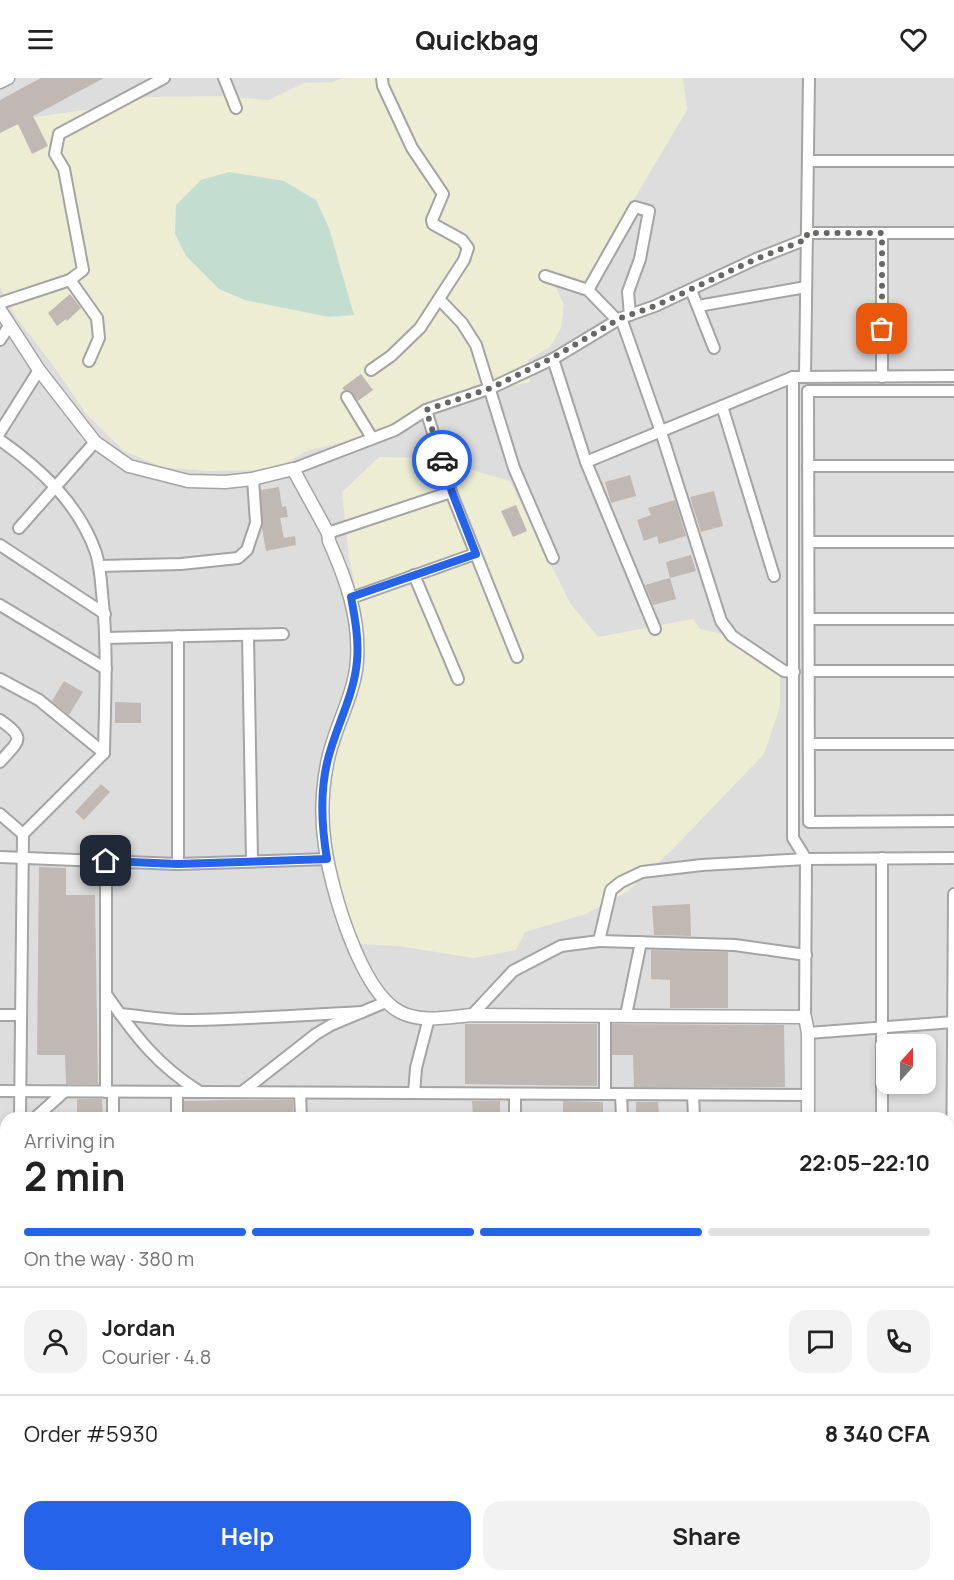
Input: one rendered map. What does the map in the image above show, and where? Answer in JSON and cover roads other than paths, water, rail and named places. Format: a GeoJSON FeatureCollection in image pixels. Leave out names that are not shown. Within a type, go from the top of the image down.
{"type":"FeatureCollection","features":[{"type":"Feature","properties":{"kind":"street"},"geometry":{"type":"LineString","coordinates":[[0,82],[8,78]]}},
{"type":"Feature","properties":{"kind":"street"},"geometry":{"type":"LineString","coordinates":[[0,303],[70,280],[83,270],[64,169],[55,154],[59,134],[164,78]]}},
{"type":"Feature","properties":{"kind":"street"},"geometry":{"type":"LineString","coordinates":[[224,78],[236,108]]}},
{"type":"Feature","properties":{"kind":"street"},"geometry":{"type":"LineString","coordinates":[[371,370],[391,356],[420,328],[464,260],[468,248],[462,240],[433,224],[432,220],[443,194],[412,148],[383,86],[382,78]]}},
{"type":"Feature","properties":{"kind":"street"},"geometry":{"type":"LineString","coordinates":[[805,377],[809,78]]}},
{"type":"Feature","properties":{"kind":"street"},"geometry":{"type":"LineString","coordinates":[[808,161],[954,161]]}},
{"type":"Feature","properties":{"kind":"street"},"geometry":{"type":"LineString","coordinates":[[588,290],[635,207],[649,211],[640,259],[622,317],[721,621],[732,636],[784,671],[794,672]]}},
{"type":"Feature","properties":{"kind":"street"},"geometry":{"type":"LineString","coordinates":[[882,233],[882,376]]}},
{"type":"Feature","properties":{"kind":"street"},"geometry":{"type":"LineString","coordinates":[[0,310],[39,370],[95,442],[129,466],[188,481],[225,482],[253,479],[293,469],[395,430],[426,410],[491,388],[552,358],[622,317],[691,290],[807,236],[954,233]]}},
{"type":"Feature","properties":{"kind":"street"},"geometry":{"type":"LineString","coordinates":[[545,276],[588,290],[622,317]]}},
{"type":"Feature","properties":{"kind":"street"},"geometry":{"type":"LineString","coordinates":[[70,280],[97,318],[99,338],[89,361]]}},
{"type":"Feature","properties":{"kind":"street"},"geometry":{"type":"LineString","coordinates":[[698,306],[806,287]]}},
{"type":"Feature","properties":{"kind":"street"},"geometry":{"type":"LineString","coordinates":[[691,290],[714,348]]}},
{"type":"Feature","properties":{"kind":"street"},"geometry":{"type":"LineString","coordinates":[[439,299],[462,323],[476,345],[514,468],[553,558]]}},
{"type":"Feature","properties":{"kind":"street"},"geometry":{"type":"LineString","coordinates":[[0,340],[9,326]]}},
{"type":"Feature","properties":{"kind":"street"},"geometry":{"type":"LineString","coordinates":[[552,358],[586,462],[655,629]]}},
{"type":"Feature","properties":{"kind":"street"},"geometry":{"type":"LineString","coordinates":[[0,432],[39,370]]}},
{"type":"Feature","properties":{"kind":"street"},"geometry":{"type":"LineString","coordinates":[[586,462],[793,377],[954,376]]}},
{"type":"Feature","properties":{"kind":"street"},"geometry":{"type":"LineString","coordinates":[[793,377],[794,838],[806,859],[805,1017],[808,1112]]}},
{"type":"Feature","properties":{"kind":"street"},"geometry":{"type":"LineString","coordinates":[[954,391],[808,391],[809,822],[954,821]]}},
{"type":"Feature","properties":{"kind":"street"},"geometry":{"type":"LineString","coordinates":[[346,397],[372,438]]}},
{"type":"Feature","properties":{"kind":"street"},"geometry":{"type":"LineString","coordinates":[[722,406],[774,576]]}},
{"type":"Feature","properties":{"kind":"street"},"geometry":{"type":"LineString","coordinates":[[426,410],[452,492],[517,657]]}},
{"type":"Feature","properties":{"kind":"street"},"geometry":{"type":"LineString","coordinates":[[0,440],[27,459],[56,486],[73,508],[95,551],[105,614],[104,753],[23,834],[20,1112]]}},
{"type":"Feature","properties":{"kind":"street"},"geometry":{"type":"LineString","coordinates":[[19,528],[95,442]]}},
{"type":"Feature","properties":{"kind":"street"},"geometry":{"type":"LineString","coordinates":[[808,466],[954,466]]}},
{"type":"Feature","properties":{"kind":"street"},"geometry":{"type":"LineString","coordinates":[[293,469],[328,533],[351,597],[357,636],[357,660],[355,679],[327,763],[324,794],[327,859],[338,903],[355,950],[374,987],[386,1002],[400,1012],[429,1018],[471,1015],[805,1017]]}},
{"type":"Feature","properties":{"kind":"street"},"geometry":{"type":"LineString","coordinates":[[99,566],[181,564],[238,558],[247,550],[256,523],[253,479]]}},
{"type":"Feature","properties":{"kind":"street"},"geometry":{"type":"LineString","coordinates":[[328,533],[452,492]]}},
{"type":"Feature","properties":{"kind":"street"},"geometry":{"type":"LineString","coordinates":[[808,542],[954,542]]}},
{"type":"Feature","properties":{"kind":"street"},"geometry":{"type":"LineString","coordinates":[[0,545],[105,614]]}},
{"type":"Feature","properties":{"kind":"street"},"geometry":{"type":"LineString","coordinates":[[351,597],[476,554]]}},
{"type":"Feature","properties":{"kind":"street"},"geometry":{"type":"LineString","coordinates":[[414,576],[458,678]]}},
{"type":"Feature","properties":{"kind":"street"},"geometry":{"type":"LineString","coordinates":[[0,605],[106,669]]}},
{"type":"Feature","properties":{"kind":"street"},"geometry":{"type":"LineString","coordinates":[[809,618],[954,619]]}},
{"type":"Feature","properties":{"kind":"street"},"geometry":{"type":"LineString","coordinates":[[105,638],[283,634]]}},
{"type":"Feature","properties":{"kind":"street"},"geometry":{"type":"LineString","coordinates":[[248,635],[252,861]]}},
{"type":"Feature","properties":{"kind":"street"},"geometry":{"type":"LineString","coordinates":[[177,636],[178,864]]}},
{"type":"Feature","properties":{"kind":"street"},"geometry":{"type":"LineString","coordinates":[[809,671],[954,671]]}},
{"type":"Feature","properties":{"kind":"street"},"geometry":{"type":"LineString","coordinates":[[0,679],[39,700],[104,753]]}},
{"type":"Feature","properties":{"kind":"street"},"geometry":{"type":"LineString","coordinates":[[0,720],[16,731],[18,736],[17,743],[0,762]]}},
{"type":"Feature","properties":{"kind":"street"},"geometry":{"type":"LineString","coordinates":[[809,744],[954,744]]}},
{"type":"Feature","properties":{"kind":"street"},"geometry":{"type":"LineString","coordinates":[[0,814],[23,834]]}},
{"type":"Feature","properties":{"kind":"street"},"geometry":{"type":"LineString","coordinates":[[0,857],[178,864],[327,859]]}},
{"type":"Feature","properties":{"kind":"street"},"geometry":{"type":"LineString","coordinates":[[882,858],[882,1112]]}},
{"type":"Feature","properties":{"kind":"street"},"geometry":{"type":"LineString","coordinates":[[599,941],[611,890],[621,882],[642,873],[702,865],[806,859],[954,858]]}},
{"type":"Feature","properties":{"kind":"street"},"geometry":{"type":"LineString","coordinates":[[106,861],[105,994],[112,1112]]}},
{"type":"Feature","properties":{"kind":"street"},"geometry":{"type":"LineString","coordinates":[[952,1112],[954,894]]}},
{"type":"Feature","properties":{"kind":"street"},"geometry":{"type":"LineString","coordinates":[[471,1015],[513,971],[561,946],[599,941],[735,945],[806,955]]}},
{"type":"Feature","properties":{"kind":"street"},"geometry":{"type":"LineString","coordinates":[[626,1015],[640,942]]}},
{"type":"Feature","properties":{"kind":"street"},"geometry":{"type":"LineString","coordinates":[[105,994],[149,1052],[163,1066],[201,1092]]}},
{"type":"Feature","properties":{"kind":"street"},"geometry":{"type":"LineString","coordinates":[[242,1092],[316,1034],[331,1025],[386,1002]]}},
{"type":"Feature","properties":{"kind":"street"},"geometry":{"type":"LineString","coordinates":[[120,1014],[191,1020],[362,1012]]}},
{"type":"Feature","properties":{"kind":"street"},"geometry":{"type":"LineString","coordinates":[[0,1014],[21,1015]]}},
{"type":"Feature","properties":{"kind":"street"},"geometry":{"type":"LineString","coordinates":[[605,1016],[605,1094]]}},
{"type":"Feature","properties":{"kind":"street"},"geometry":{"type":"LineString","coordinates":[[414,1093],[415,1074],[429,1018]]}},
{"type":"Feature","properties":{"kind":"street"},"geometry":{"type":"LineString","coordinates":[[807,1034],[953,1022]]}},
{"type":"Feature","properties":{"kind":"street"},"geometry":{"type":"LineString","coordinates":[[0,1091],[807,1095]]}},
{"type":"Feature","properties":{"kind":"street"},"geometry":{"type":"LineString","coordinates":[[42,1112],[64,1092]]}},
{"type":"Feature","properties":{"kind":"street"},"geometry":{"type":"LineString","coordinates":[[177,1092],[177,1112]]}},
{"type":"Feature","properties":{"kind":"street"},"geometry":{"type":"LineString","coordinates":[[300,1093],[301,1112]]}},
{"type":"Feature","properties":{"kind":"street"},"geometry":{"type":"LineString","coordinates":[[514,1112],[515,1094]]}},
{"type":"Feature","properties":{"kind":"street"},"geometry":{"type":"LineString","coordinates":[[621,1094],[622,1112]]}},
{"type":"Feature","properties":{"kind":"street"},"geometry":{"type":"LineString","coordinates":[[693,1095],[693,1112]]}}]}
